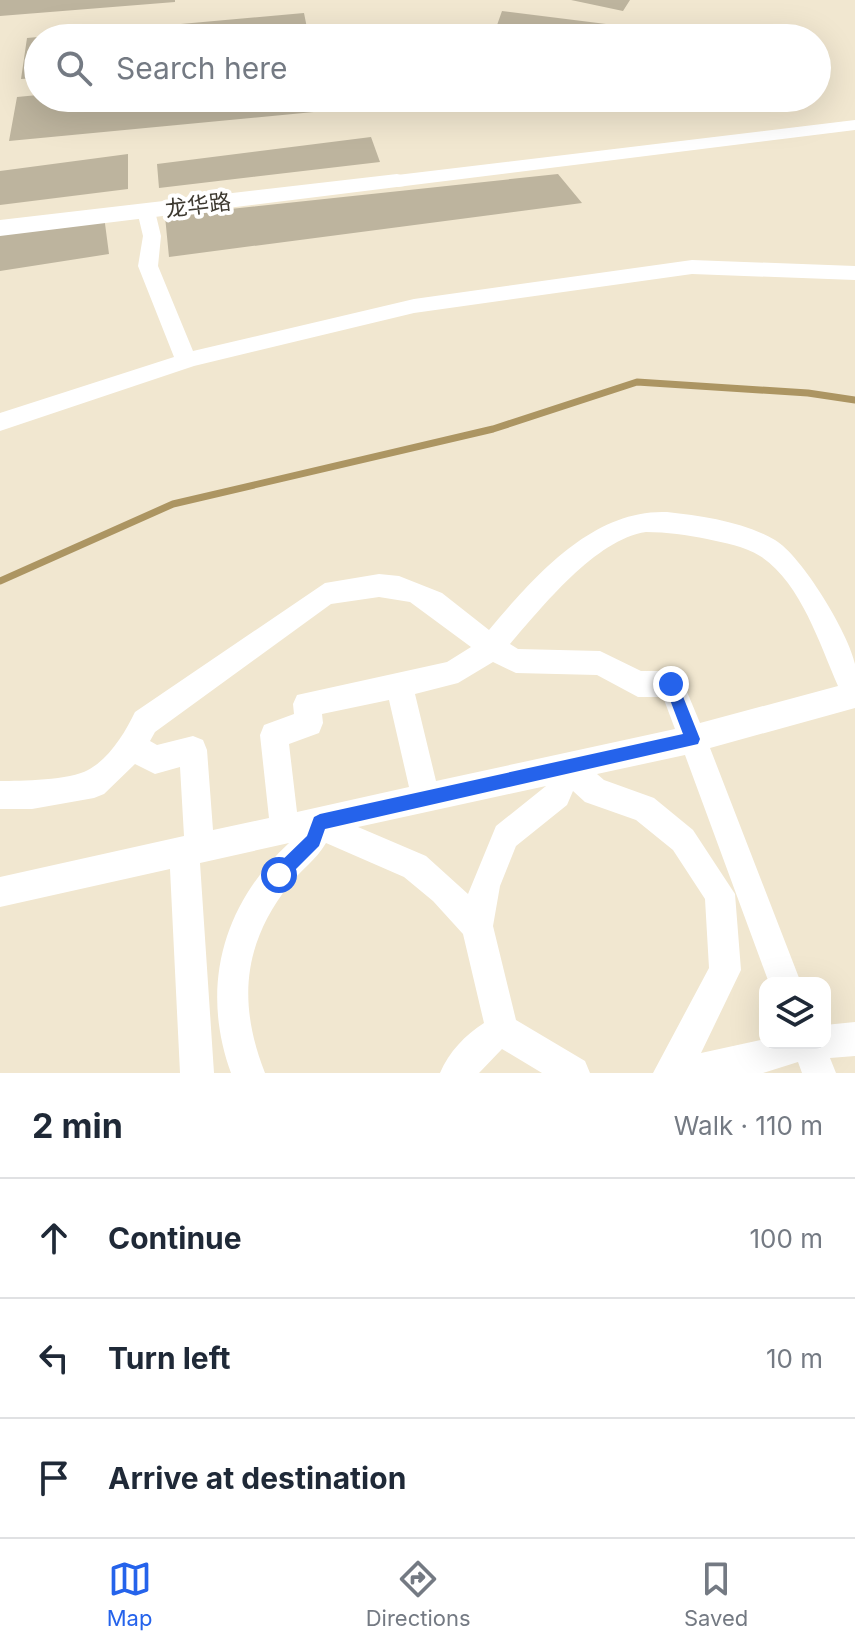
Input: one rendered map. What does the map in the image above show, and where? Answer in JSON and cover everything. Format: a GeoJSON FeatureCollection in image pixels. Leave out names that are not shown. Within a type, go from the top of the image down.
{"type":"FeatureCollection","features":[{"type":"Feature","properties":{"kind":"street"},"geometry":{"type":"LineString","coordinates":[[397,181],[855,125]]}},
{"type":"Feature","properties":{"kind":"street","name":"龙华路"},"geometry":{"type":"LineString","coordinates":[[0,228],[397,181]]}},
{"type":"Feature","properties":{"kind":"street"},"geometry":{"type":"LineString","coordinates":[[146,211],[152,236],[148,266],[176,329],[186,361]]}},
{"type":"Feature","properties":{"kind":"street"},"geometry":{"type":"LineString","coordinates":[[0,422],[186,361],[414,306],[692,267],[855,273]]}},
{"type":"Feature","properties":{"kind":"street"},"geometry":{"type":"LineString","coordinates":[[0,892],[285,830],[320,822],[569,768],[693,739],[855,694],[800,581],[771,550],[720,531],[675,522],[645,522],[621,527],[581,555],[517,614],[491,648],[467,666],[449,674],[307,704],[309,723],[274,735],[285,830]]}},
{"type":"Feature","properties":{"kind":"street"},"geometry":{"type":"LineString","coordinates":[[0,795],[32,795],[94,784],[133,747],[145,722],[325,594],[355,587],[394,584],[427,595],[491,648],[516,661],[600,663],[638,684],[671,684],[783,977]]}},
{"type":"Feature","properties":{"kind":"street"},"geometry":{"type":"LineString","coordinates":[[399,684],[426,799]]}},
{"type":"Feature","properties":{"kind":"street"},"geometry":{"type":"LineString","coordinates":[[133,747],[155,760],[193,750],[197,1073]]}},
{"type":"Feature","properties":{"kind":"street"},"geometry":{"type":"LineString","coordinates":[[569,768],[557,795],[506,836],[485,886],[477,926],[502,1030],[573,1073]]}},
{"type":"Feature","properties":{"kind":"street"},"geometry":{"type":"LineString","coordinates":[[569,768],[595,792],[644,808],[683,840],[720,894],[725,970],[687,1047],[670,1073]]}},
{"type":"Feature","properties":{"kind":"street"},"geometry":{"type":"LineString","coordinates":[[320,822],[337,837],[404,860],[438,882],[477,926]]}},
{"type":"Feature","properties":{"kind":"street"},"geometry":{"type":"LineString","coordinates":[[248,1073],[238,1050],[229,991],[243,928],[279,875],[314,841],[320,822]]}},
{"type":"Feature","properties":{"kind":"street"},"geometry":{"type":"LineString","coordinates":[[457,1073],[482,1043],[502,1030]]}},
{"type":"Feature","properties":{"kind":"street"},"geometry":{"type":"LineString","coordinates":[[831,1041],[855,1039]]}},
{"type":"Feature","properties":{"kind":"street"},"geometry":{"type":"LineString","coordinates":[[688,1073],[787,1049]]}},
{"type":"Feature","properties":{"kind":"street"},"geometry":{"type":"LineString","coordinates":[[809,1049],[819,1073]]}},
{"type":"Feature","properties":{"kind":"building"},"geometry":{"type":"Polygon","coordinates":[[[0,0],[175,0],[175,2],[0,16],[0,0]]]}},
{"type":"Feature","properties":{"kind":"building"},"geometry":{"type":"Polygon","coordinates":[[[571,0],[630,0],[623,11],[571,0]]]}},
{"type":"Feature","properties":{"kind":"building"},"geometry":{"type":"Polygon","coordinates":[[[502,11],[606,24],[497,24],[502,11]]]}},
{"type":"Feature","properties":{"kind":"building"},"geometry":{"type":"Polygon","coordinates":[[[304,13],[306,24],[181,24],[304,13]]]}},
{"type":"Feature","properties":{"kind":"building"},"geometry":{"type":"Polygon","coordinates":[[[24,96],[24,112],[314,112],[9,141],[17,97],[24,96]]]}},
{"type":"Feature","properties":{"kind":"building"},"geometry":{"type":"Polygon","coordinates":[[[371,137],[380,162],[159,188],[157,164],[371,137]]]}},
{"type":"Feature","properties":{"kind":"building"},"geometry":{"type":"Polygon","coordinates":[[[128,154],[128,189],[0,205],[0,171],[128,154]]]}},
{"type":"Feature","properties":{"kind":"building"},"geometry":{"type":"Polygon","coordinates":[[[558,174],[582,203],[169,257],[165,216],[558,174]]]}},
{"type":"Feature","properties":{"kind":"building"},"geometry":{"type":"Polygon","coordinates":[[[104,216],[109,254],[0,271],[0,232],[104,216]]]}},
{"type":"Feature","properties":{"kind":"waterway"},"geometry":{"type":"LineString","coordinates":[[0,581],[173,504],[493,429],[637,382],[808,393],[855,400]]}},
{"type":"Feature","properties":{"kind":"route"},"geometry":{"type":"LineString","coordinates":[[279,875],[314,841],[320,822],[693,739],[671,684]]}}]}
